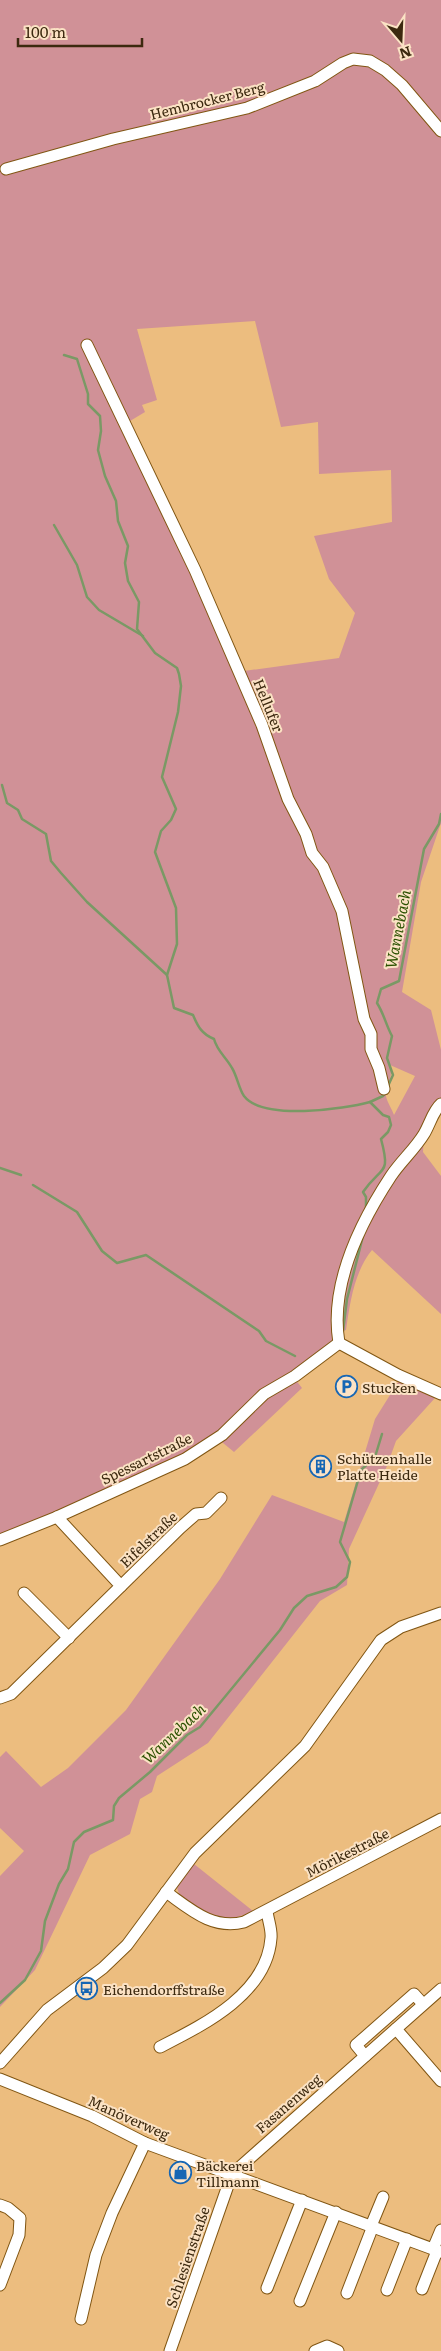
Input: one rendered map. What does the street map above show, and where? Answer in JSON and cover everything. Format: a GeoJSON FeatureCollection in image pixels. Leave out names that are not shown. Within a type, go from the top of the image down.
{"type":"FeatureCollection","features":[{"type":"Feature","properties":{"kind":"street","name":"Hembrocker Berg"},"geometry":{"type":"LineString","coordinates":[[6,169],[112,139],[246,108],[315,81],[353,59],[370,61],[385,70],[402,85],[441,131]]}},
{"type":"Feature","properties":{"kind":"street","name":"Hellufer"},"geometry":{"type":"LineString","coordinates":[[87,344],[195,570],[262,725],[288,799],[306,834],[312,853],[323,867],[342,911],[364,1019],[371,1034],[371,1049],[379,1068],[384,1089]]}},
{"type":"Feature","properties":{"kind":"street"},"geometry":{"type":"LineString","coordinates":[[441,1104],[424,1134],[392,1174],[363,1222],[342,1280],[335,1322],[339,1343],[398,1375],[441,1394]]}},
{"type":"Feature","properties":{"kind":"street","name":"Spessartstraße"},"geometry":{"type":"LineString","coordinates":[[0,1540],[57,1517],[185,1459],[222,1435],[264,1394],[295,1376],[339,1343]]}},
{"type":"Feature","properties":{"kind":"street","name":"Eifelstraße"},"geometry":{"type":"LineString","coordinates":[[0,1698],[11,1694],[185,1523],[196,1514],[206,1513],[220,1498]]}},
{"type":"Feature","properties":{"kind":"street","name":"Eifelstraße"},"geometry":{"type":"LineString","coordinates":[[57,1517],[121,1586]]}},
{"type":"Feature","properties":{"kind":"street"},"geometry":{"type":"LineString","coordinates":[[24,1593],[69,1638]]}},
{"type":"Feature","properties":{"kind":"street"},"geometry":{"type":"LineString","coordinates":[[0,2063],[48,2010],[115,1958],[204,1843],[305,1746],[381,1640],[400,1627],[441,1613]]}},
{"type":"Feature","properties":{"kind":"street","name":"Mörikestraße"},"geometry":{"type":"LineString","coordinates":[[166,1892],[203,1918],[223,1924],[244,1922],[441,1820]]}},
{"type":"Feature","properties":{"kind":"street"},"geometry":{"type":"LineString","coordinates":[[160,2047],[213,2019],[235,2002],[256,1976],[268,1955],[272,1936],[267,1911]]}},
{"type":"Feature","properties":{"kind":"street","name":"Fasanenweg"},"geometry":{"type":"LineString","coordinates":[[232,2174],[441,1989]]}},
{"type":"Feature","properties":{"kind":"street"},"geometry":{"type":"LineString","coordinates":[[365,2056],[356,2045],[414,1994],[423,2004]]}},
{"type":"Feature","properties":{"kind":"street"},"geometry":{"type":"LineString","coordinates":[[396,2029],[441,2081]]}},
{"type":"Feature","properties":{"kind":"street","name":"Manöverweg"},"geometry":{"type":"LineString","coordinates":[[0,2079],[92,2116],[145,2143],[336,2212],[437,2251]]}},
{"type":"Feature","properties":{"kind":"street"},"geometry":{"type":"LineString","coordinates":[[81,2319],[99,2246],[112,2213],[145,2143]]}},
{"type":"Feature","properties":{"kind":"street","name":"Schlesienstraße"},"geometry":{"type":"LineString","coordinates":[[170,2351],[232,2174]]}},
{"type":"Feature","properties":{"kind":"street"},"geometry":{"type":"LineString","coordinates":[[347,2293],[383,2197]]}},
{"type":"Feature","properties":{"kind":"street"},"geometry":{"type":"LineString","coordinates":[[267,2288],[302,2200]]}},
{"type":"Feature","properties":{"kind":"street"},"geometry":{"type":"LineString","coordinates":[[0,2205],[8,2208],[20,2218],[19,2235],[0,2285]]}},
{"type":"Feature","properties":{"kind":"street"},"geometry":{"type":"LineString","coordinates":[[300,2301],[336,2212]]}},
{"type":"Feature","properties":{"kind":"street"},"geometry":{"type":"LineString","coordinates":[[422,2289],[437,2251],[441,2230]]}},
{"type":"Feature","properties":{"kind":"street"},"geometry":{"type":"LineString","coordinates":[[387,2290],[407,2239]]}},
{"type":"Feature","properties":{"kind":"street"},"geometry":{"type":"LineString","coordinates":[[315,2351],[327,2346],[338,2351]]}},
{"type":"Feature","properties":{"kind":"shaded area"},"geometry":{"type":"Polygon","coordinates":[[[0,0],[441,0],[441,823],[421,882],[402,992],[431,1010],[441,1050],[441,1104],[424,1134],[423,1152],[441,1176],[441,1314],[372,1250],[357,1278],[351,1299],[346,1330],[343,1331],[339,1343],[292,1375],[302,1388],[234,1452],[217,1438],[0,1540],[0,0]],[[255,321],[137,329],[157,400],[142,405],[145,412],[130,421],[200,570],[244,671],[339,658],[355,613],[329,579],[314,536],[392,522],[391,470],[319,474],[318,422],[281,427],[255,321]],[[390,1065],[391,1071],[386,1096],[394,1115],[415,1076],[390,1065]],[[361,1230],[342,1280],[341,1309],[361,1230]]]}},
{"type":"Feature","properties":{"kind":"shaded area"},"geometry":{"type":"Polygon","coordinates":[[[400,1379],[429,1392],[435,1398],[396,1441],[387,1466],[349,1549],[347,1585],[320,1601],[208,1743],[157,1776],[152,1792],[140,1799],[130,1834],[90,1855],[35,1970],[0,2007],[0,1876],[24,1851],[0,1828],[0,1757],[6,1751],[41,1787],[68,1768],[126,1710],[220,1579],[272,1495],[344,1522],[375,1419],[400,1379]]]}},
{"type":"Feature","properties":{"kind":"shaded area"},"geometry":{"type":"Polygon","coordinates":[[[194,1864],[253,1911],[235,1918],[220,1919],[207,1915],[185,1900],[180,1895],[177,1886],[194,1864]]]}},
{"type":"Feature","properties":{"kind":"waterway"},"geometry":{"type":"LineString","coordinates":[[64,355],[77,359],[88,394],[88,404],[100,416],[101,431],[98,450],[105,476],[116,501],[118,521],[128,546],[125,563],[128,581],[139,602],[137,629],[155,653],[177,668],[179,674],[181,686],[178,712],[162,777],[176,809],[171,820],[161,831],[155,852],[176,908],[177,944],[167,975],[174,1008],[193,1015],[201,1030],[214,1039],[217,1047],[234,1071],[244,1096],[254,1104],[285,1111],[304,1111],[342,1108],[370,1102]]}},
{"type":"Feature","properties":{"kind":"waterway"},"geometry":{"type":"LineString","coordinates":[[54,525],[77,565],[87,597],[99,610],[143,636]]}},
{"type":"Feature","properties":{"kind":"waterway"},"geometry":{"type":"LineString","coordinates":[[2,785],[7,803],[18,810],[22,819],[46,834],[51,861],[61,873],[87,902],[167,975]]}},
{"type":"Feature","properties":{"kind":"waterway","name":"Wannebach"},"geometry":{"type":"LineString","coordinates":[[388,1086],[393,1075],[387,1058],[392,1036],[377,1003],[381,989],[399,981],[424,849],[439,824],[441,814]]}},
{"type":"Feature","properties":{"kind":"waterway","name":"Wannebach"},"geometry":{"type":"LineString","coordinates":[[366,1208],[366,1197],[363,1192],[385,1165],[381,1139],[388,1132],[391,1125],[389,1117],[383,1115],[370,1102],[383,1096],[385,1093]]}},
{"type":"Feature","properties":{"kind":"waterway"},"geometry":{"type":"LineString","coordinates":[[0,1168],[21,1175]]}},
{"type":"Feature","properties":{"kind":"waterway"},"geometry":{"type":"LineString","coordinates":[[33,1185],[77,1212],[102,1251],[117,1263],[146,1255],[259,1331],[266,1341],[295,1356]]}},
{"type":"Feature","properties":{"kind":"waterway","name":"Wannebach"},"geometry":{"type":"LineString","coordinates":[[343,1331],[347,1299],[363,1236]]}},
{"type":"Feature","properties":{"kind":"waterway","name":"Wannebach"},"geometry":{"type":"LineString","coordinates":[[0,2003],[25,1980],[41,1951],[45,1921],[59,1884],[68,1869],[74,1842],[84,1832],[113,1820],[114,1806],[119,1798],[150,1772],[187,1735],[200,1727],[280,1630],[294,1608],[307,1596],[336,1587],[347,1577],[350,1562],[340,1542],[361,1470],[375,1457],[382,1434]]}},
{"type":"Feature","properties":{"kind":"place","name":"Stucken"},"geometry":{"type":"Point","coordinates":[346,1387]}},
{"type":"Feature","properties":{"kind":"place","name":"Schützenhalle Platte Heide"},"geometry":{"type":"Point","coordinates":[321,1466]}},
{"type":"Feature","properties":{"kind":"place","name":"Eichendorffstraße"},"geometry":{"type":"Point","coordinates":[87,1989]}},
{"type":"Feature","properties":{"kind":"place","name":"Bäckerei Tillmann"},"geometry":{"type":"Point","coordinates":[180,2173]}}]}
